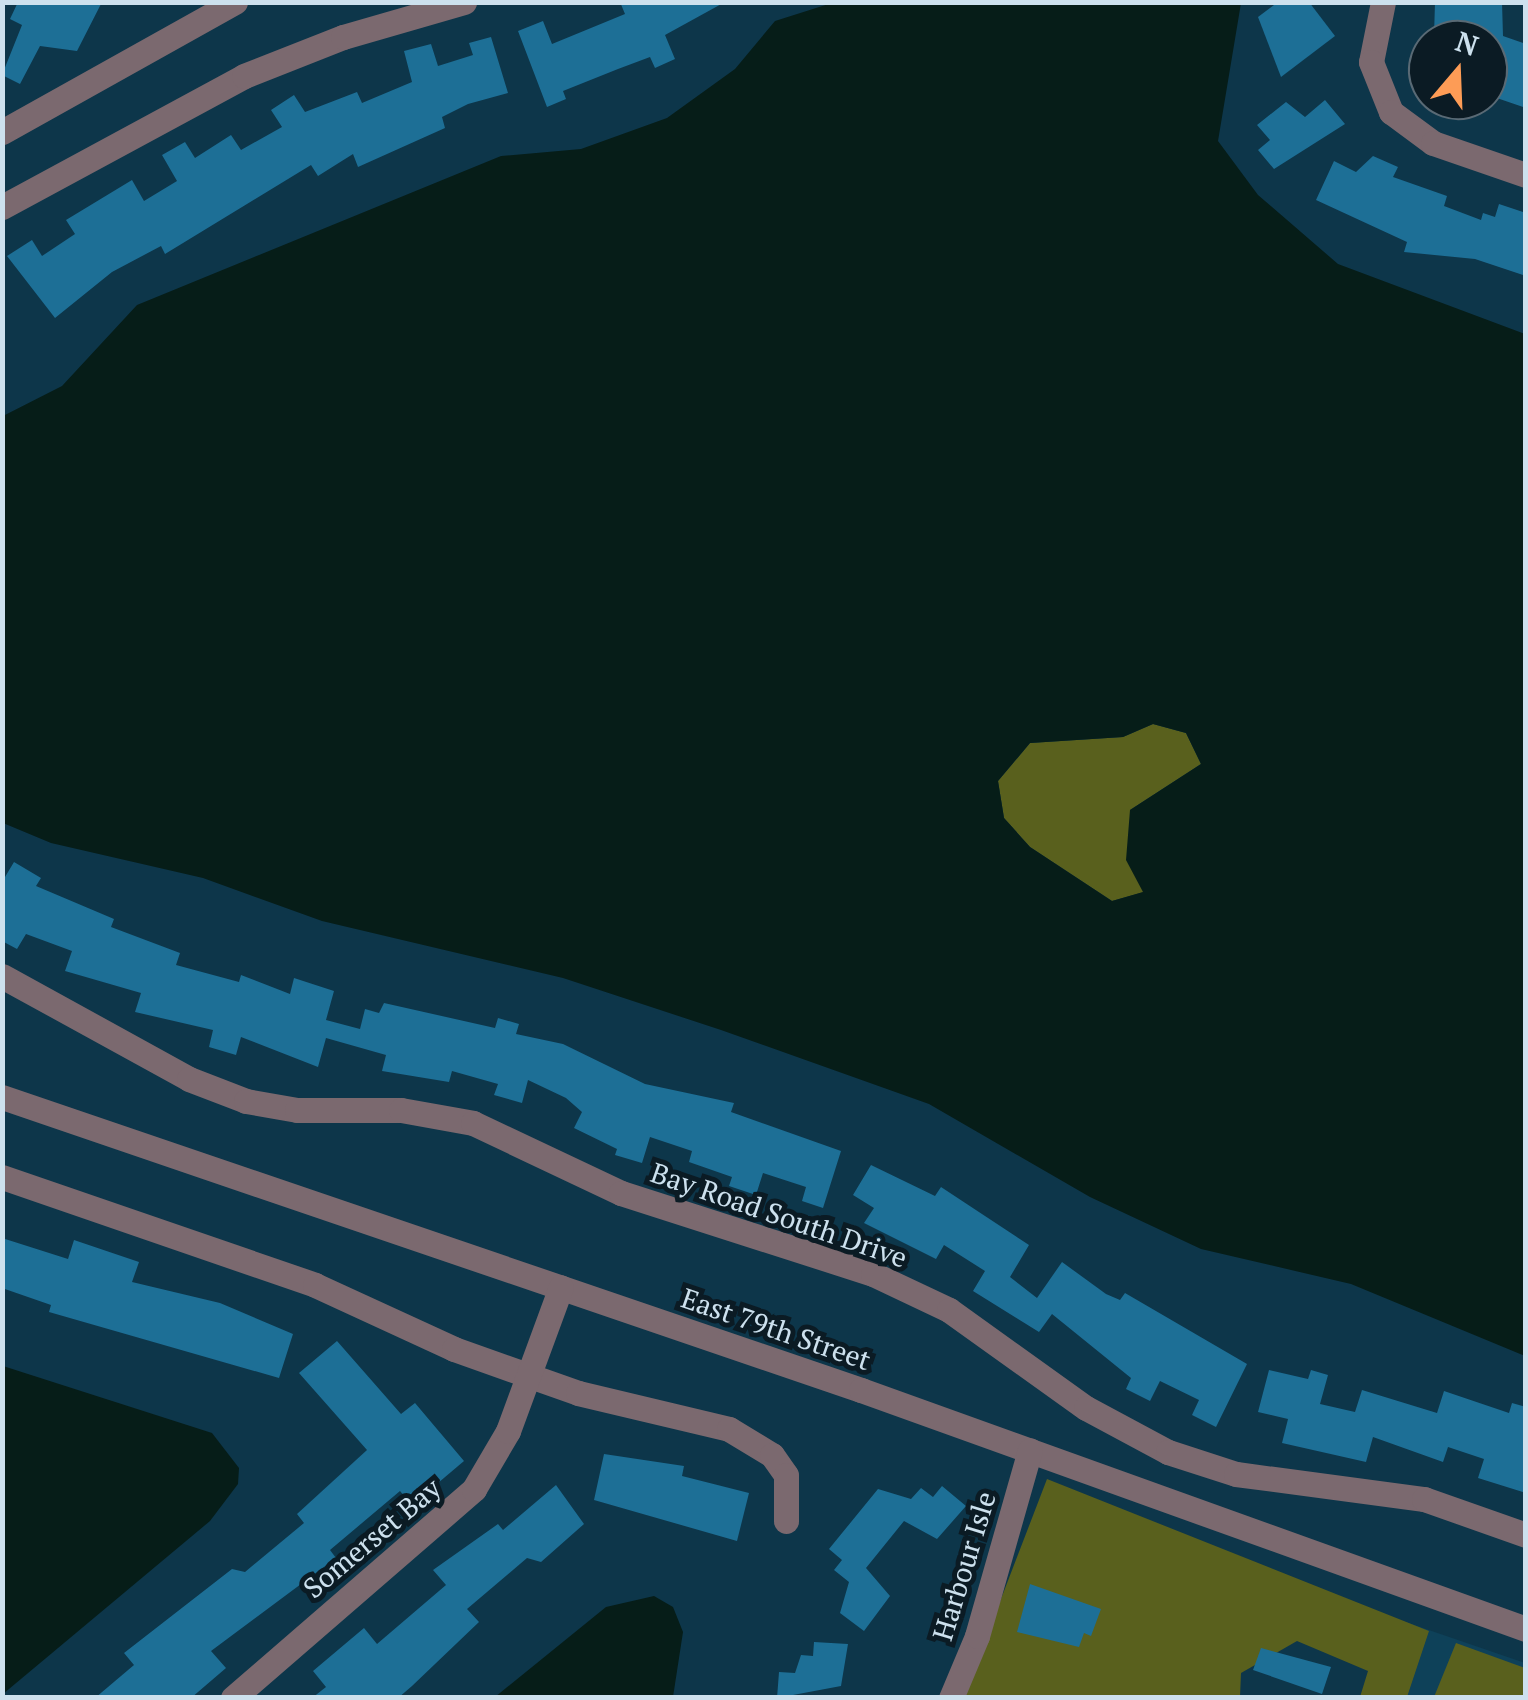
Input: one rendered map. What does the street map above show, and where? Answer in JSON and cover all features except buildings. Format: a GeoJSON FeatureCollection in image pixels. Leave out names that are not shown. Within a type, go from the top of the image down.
{"type":"FeatureCollection","features":[{"type":"Feature","properties":{"kind":"street"},"geometry":{"type":"LineString","coordinates":[[2,132],[235,2]]}},
{"type":"Feature","properties":{"kind":"street"},"geometry":{"type":"LineString","coordinates":[[2,207],[244,76],[342,36],[464,2]]}},
{"type":"Feature","properties":{"kind":"street"},"geometry":{"type":"LineString","coordinates":[[1383,2],[1371,62],[1391,112],[1434,143],[1526,175]]}},
{"type":"Feature","properties":{"kind":"street","name":"Bay Road South Drive"},"geometry":{"type":"LineString","coordinates":[[2,976],[189,1079],[246,1101],[473,1123],[620,1194],[873,1274],[949,1310],[1086,1408],[1168,1452],[1236,1474],[1424,1499],[1526,1535]]}},
{"type":"Feature","properties":{"kind":"street","name":"East 79th Street"},"geometry":{"type":"LineString","coordinates":[[2,1097],[1030,1450],[1526,1629]]}},
{"type":"Feature","properties":{"kind":"street"},"geometry":{"type":"LineString","coordinates":[[2,1178],[315,1285],[529,1375],[755,1441],[786,1476],[786,1521]]}},
{"type":"Feature","properties":{"kind":"street","name":"Somerset Bay"},"geometry":{"type":"LineString","coordinates":[[233,1698],[467,1497],[503,1442],[561,1288]]}},
{"type":"Feature","properties":{"kind":"street","name":"Harbour Isle"},"geometry":{"type":"LineString","coordinates":[[950,1698],[977,1636],[1030,1450]]}},
{"type":"Feature","properties":{"kind":"shaded area"},"geometry":{"type":"Polygon","coordinates":[[[835,2],[1241,3],[1218,141],[1258,195],[1338,264],[1525,334],[1525,1356],[1351,1284],[1201,1249],[1090,1197],[929,1104],[721,1030],[563,978],[322,921],[203,878],[51,843],[3,823],[3,416],[62,386],[137,305],[501,156],[581,149],[667,118],[735,69],[775,21],[835,2]],[[1153,724],[1123,737],[1030,743],[998,781],[1004,818],[1030,847],[1112,901],[1143,892],[1126,860],[1130,810],[1201,764],[1186,733],[1153,724]]]}},
{"type":"Feature","properties":{"kind":"shaded area"},"geometry":{"type":"Polygon","coordinates":[[[3,1366],[212,1433],[239,1468],[238,1484],[210,1521],[3,1694],[3,1366]]]}},
{"type":"Feature","properties":{"kind":"shaded area"},"geometry":{"type":"Polygon","coordinates":[[[654,1596],[673,1607],[683,1632],[673,1697],[495,1697],[606,1607],[654,1596]]]}},
{"type":"Feature","properties":{"kind":"shaded area"},"geometry":{"type":"Polygon","coordinates":[[[1388,1616],[1525,1663],[1525,1697],[1360,1698],[1388,1616]]]}},
{"type":"Feature","properties":{"kind":"green space"},"geometry":{"type":"Polygon","coordinates":[[[1153,724],[1186,733],[1201,764],[1130,810],[1144,892],[1112,901],[1030,847],[1004,818],[998,781],[1030,743],[1123,737],[1153,724]]]}},
{"type":"Feature","properties":{"kind":"green space"},"geometry":{"type":"Polygon","coordinates":[[[1047,1479],[1429,1631],[1407,1697],[1360,1697],[1368,1671],[1297,1641],[1241,1673],[1240,1697],[963,1698],[1047,1479]]]}},
{"type":"Feature","properties":{"kind":"green space"},"geometry":{"type":"Polygon","coordinates":[[[1456,1643],[1525,1668],[1525,1697],[1434,1697],[1456,1643]]]}}]}
